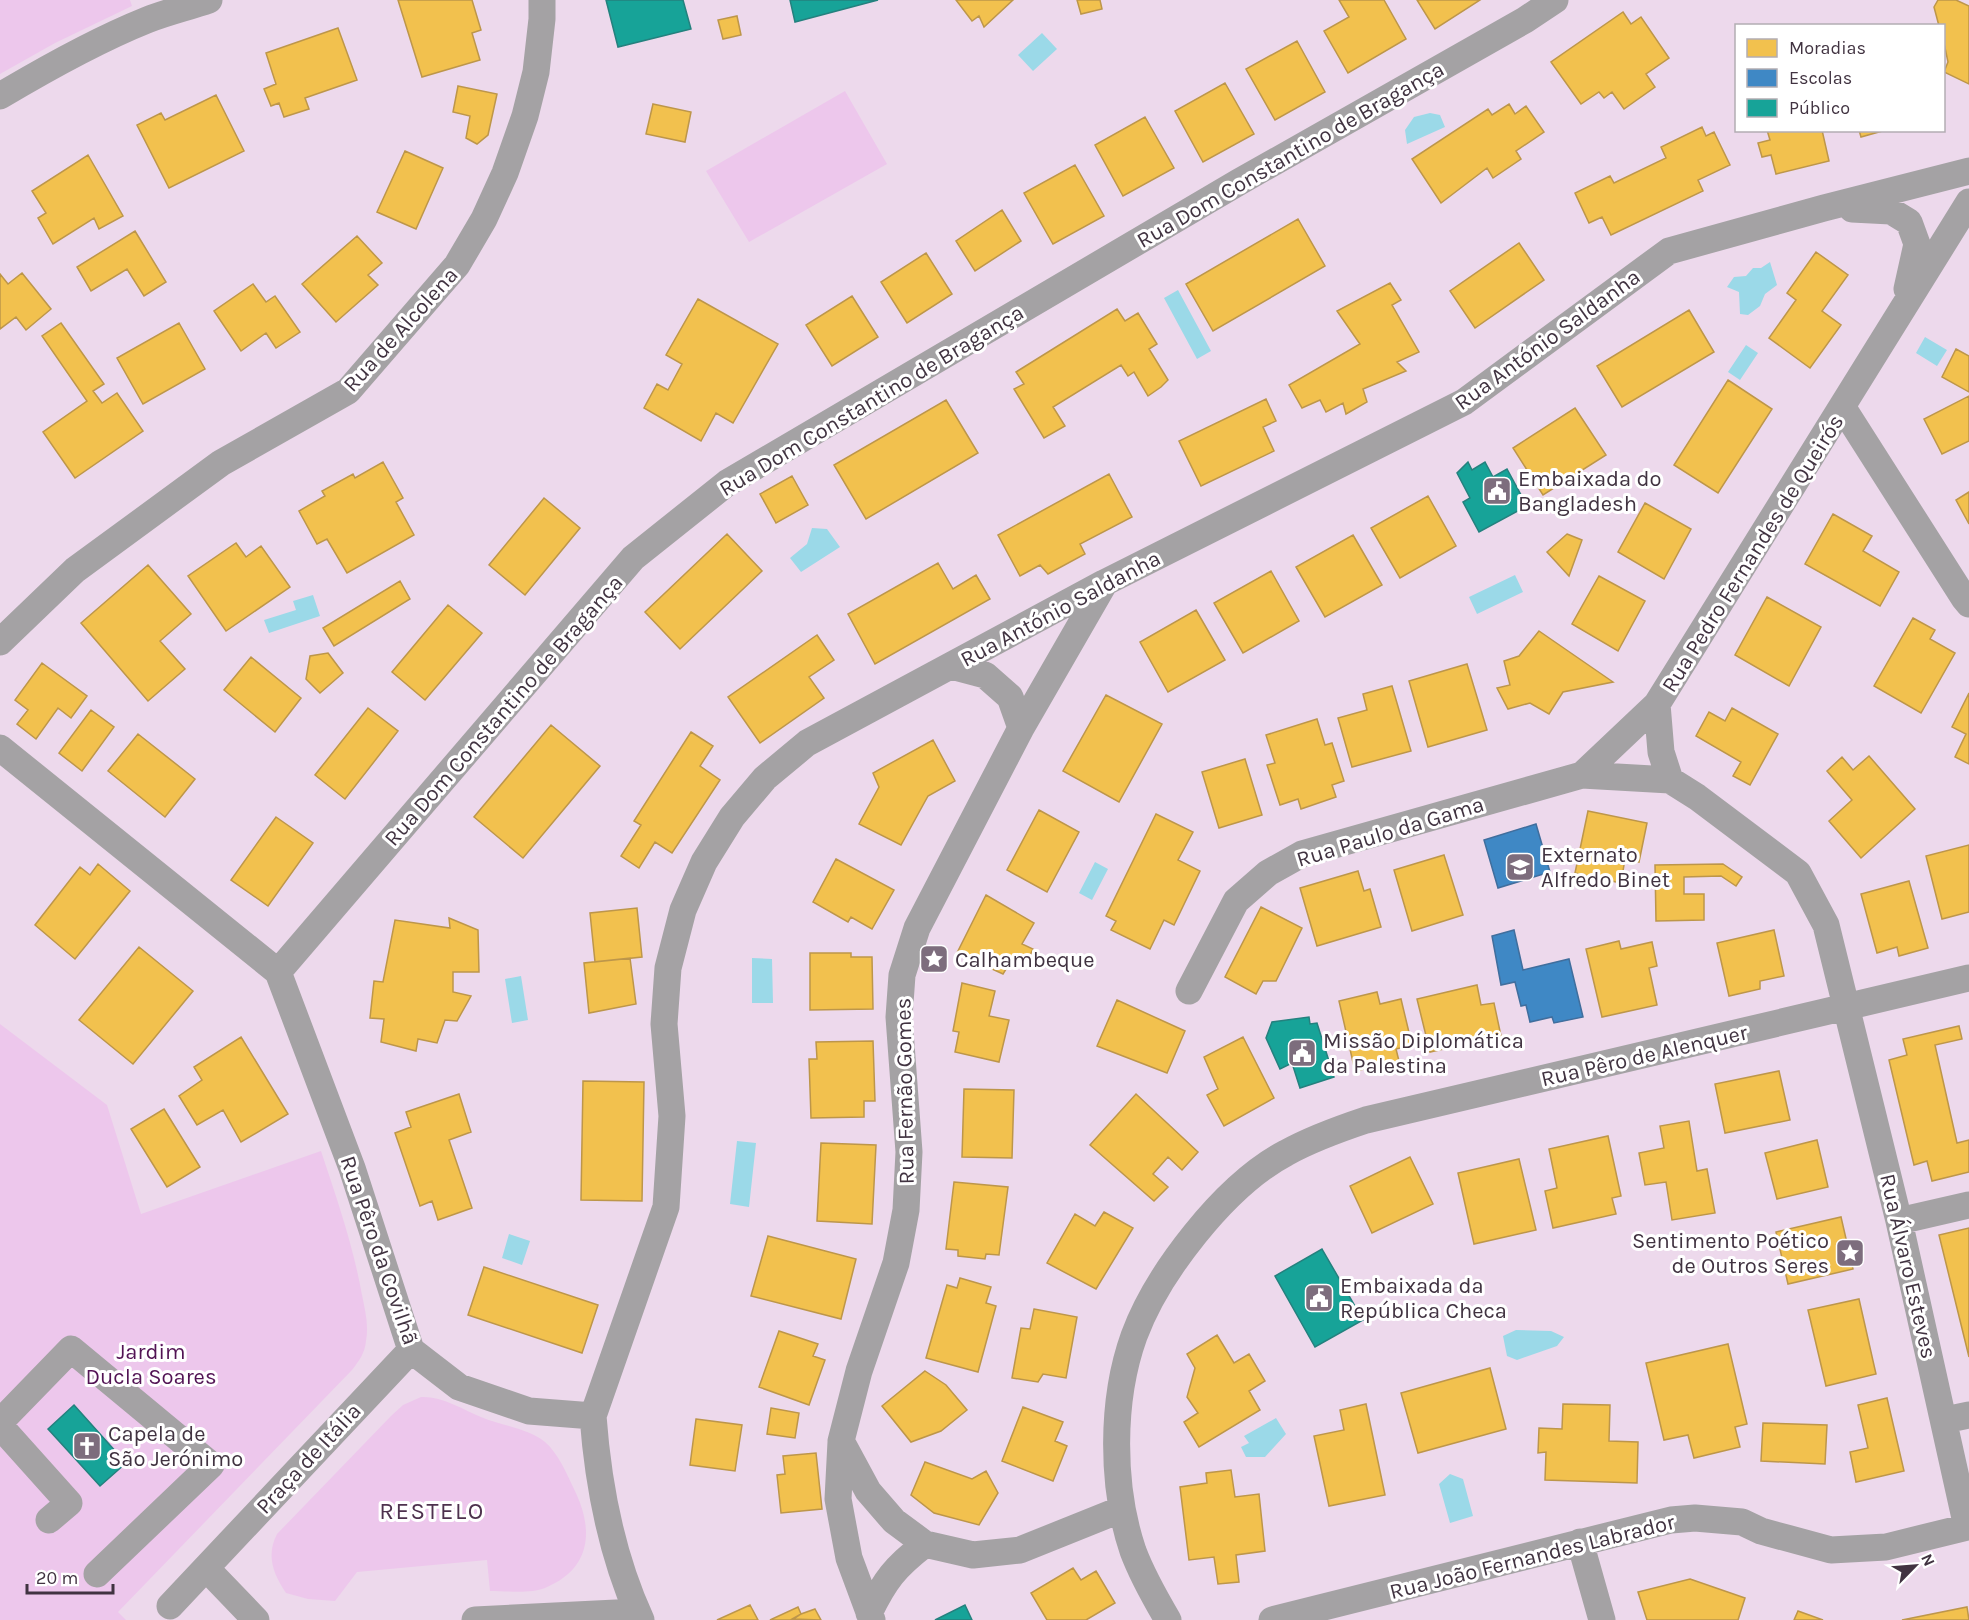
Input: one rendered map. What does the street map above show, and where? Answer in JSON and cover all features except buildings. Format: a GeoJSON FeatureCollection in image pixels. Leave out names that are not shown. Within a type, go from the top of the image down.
{"type":"FeatureCollection","features":[{"type":"Feature","properties":{"kind":"street"},"geometry":{"type":"LineString","coordinates":[[1,96],[64,60],[126,30],[148,20],[209,0]]}},
{"type":"Feature","properties":{"kind":"street","name":"Rua de Alcolena"},"geometry":{"type":"LineString","coordinates":[[0,642],[75,570],[221,463],[348,392],[457,265],[484,219],[501,182],[525,116],[536,72],[543,19],[542,0]]}},
{"type":"Feature","properties":{"kind":"street","name":"Rua Dom Constantino de Bragança"},"geometry":{"type":"LineString","coordinates":[[278,972],[633,558],[727,483],[1239,182],[1525,20],[1555,0]]}},
{"type":"Feature","properties":{"kind":"street","name":"Rua António Saldanha"},"geometry":{"type":"LineString","coordinates":[[593,1416],[666,1207],[672,1116],[664,1024],[668,968],[683,910],[704,862],[732,817],[765,778],[807,743],[1104,583],[1464,402],[1669,251],[1969,171]]}},
{"type":"Feature","properties":{"kind":"street","name":"Rua Pedro Fernandes de Queirós"},"geometry":{"type":"LineString","coordinates":[[1670,780],[1661,752],[1657,704],[1969,202]]}},
{"type":"Feature","properties":{"kind":"street"},"geometry":{"type":"LineString","coordinates":[[1824,208],[1891,211],[1909,222],[1917,244],[1901,313]]}},
{"type":"Feature","properties":{"kind":"street"},"geometry":{"type":"LineString","coordinates":[[1843,408],[1969,604]]}},
{"type":"Feature","properties":{"kind":"street","name":"Rua Fernão Gomes"},"geometry":{"type":"LineString","coordinates":[[871,1617],[849,1558],[838,1499],[841,1441],[859,1371],[896,1263],[906,1210],[909,1152],[899,1017],[902,975],[917,928],[1021,728],[1104,583]]}},
{"type":"Feature","properties":{"kind":"street"},"geometry":{"type":"LineString","coordinates":[[951,666],[985,675],[1010,697],[1021,728]]}},
{"type":"Feature","properties":{"kind":"street","name":"Rua Paulo da Gama"},"geometry":{"type":"LineString","coordinates":[[1582,775],[1657,704]]}},
{"type":"Feature","properties":{"kind":"street"},"geometry":{"type":"LineString","coordinates":[[0,748],[278,972]]}},
{"type":"Feature","properties":{"kind":"street","name":"Rua Paulo da Gama"},"geometry":{"type":"LineString","coordinates":[[1190,991],[1236,901],[1268,873],[1302,854],[1582,775],[1670,780]]}},
{"type":"Feature","properties":{"kind":"street"},"geometry":{"type":"LineString","coordinates":[[1670,780],[1697,797],[1798,873],[1826,925],[1847,1006]]}},
{"type":"Feature","properties":{"kind":"street","name":"Rua Pêro da Covilhã"},"geometry":{"type":"LineString","coordinates":[[278,972],[352,1168],[411,1350],[459,1387],[529,1411],[593,1416]]}},
{"type":"Feature","properties":{"kind":"street","name":"Rua Pêro de Alenquer"},"geometry":{"type":"LineString","coordinates":[[1168,1620],[1149,1587],[1133,1551],[1122,1509],[1116,1450],[1120,1391],[1134,1336],[1159,1282],[1186,1244],[1218,1206],[1251,1178],[1285,1153],[1328,1133],[1366,1120],[1969,978]]}},
{"type":"Feature","properties":{"kind":"street","name":"Rua Álvaro Esteves"},"geometry":{"type":"LineString","coordinates":[[1847,1006],[1899,1221],[1957,1417],[1967,1527]]}},
{"type":"Feature","properties":{"kind":"street"},"geometry":{"type":"LineString","coordinates":[[1899,1221],[1969,1205]]}},
{"type":"Feature","properties":{"kind":"street"},"geometry":{"type":"LineString","coordinates":[[50,1520],[69,1503],[0,1424],[71,1349],[211,1466],[97,1574]]}},
{"type":"Feature","properties":{"kind":"street","name":"Praça de Itália"},"geometry":{"type":"LineString","coordinates":[[171,1606],[411,1350]]}},
{"type":"Feature","properties":{"kind":"street"},"geometry":{"type":"LineString","coordinates":[[475,1620],[639,1616],[612,1536],[596,1464],[593,1416]]}},
{"type":"Feature","properties":{"kind":"street"},"geometry":{"type":"LineString","coordinates":[[841,1441],[868,1491],[894,1521],[925,1544],[972,1555],[1020,1550],[1122,1509]]}},
{"type":"Feature","properties":{"kind":"street","name":"Rua João Fernandes Labrador"},"geometry":{"type":"LineString","coordinates":[[1272,1620],[1648,1525],[1695,1518],[1742,1522],[1761,1531],[1831,1550],[1886,1547],[1967,1527]]}},
{"type":"Feature","properties":{"kind":"street"},"geometry":{"type":"LineString","coordinates":[[1580,1542],[1602,1620]]}},
{"type":"Feature","properties":{"kind":"street"},"geometry":{"type":"LineString","coordinates":[[871,1617],[883,1584],[901,1562],[925,1544]]}},
{"type":"Feature","properties":{"kind":"street"},"geometry":{"type":"LineString","coordinates":[[206,1568],[256,1620]]}},
{"type":"Feature","properties":{"kind":"green space"},"geometry":{"type":"Polygon","coordinates":[[[0,0],[130,0],[132,6],[55,43],[0,74],[0,0]]]}},
{"type":"Feature","properties":{"kind":"green space"},"geometry":{"type":"Polygon","coordinates":[[[845,91],[887,164],[749,242],[706,171],[845,91]]]}},
{"type":"Feature","properties":{"kind":"green space","name":"Jardim Ducla Soares"},"geometry":{"type":"Polygon","coordinates":[[[0,1024],[107,1105],[141,1214],[321,1151],[344,1222],[358,1276],[367,1335],[364,1349],[357,1363],[118,1612],[126,1620],[0,1620],[0,1024]]]}},
{"type":"Feature","properties":{"kind":"green space"},"geometry":{"type":"Polygon","coordinates":[[[421,1397],[444,1401],[489,1420],[523,1430],[538,1437],[550,1447],[568,1477],[585,1519],[585,1546],[580,1559],[561,1580],[545,1588],[532,1591],[490,1591],[487,1560],[357,1572],[335,1601],[308,1599],[286,1593],[272,1564],[272,1549],[277,1534],[391,1416],[403,1405],[421,1397]]]}},
{"type":"Feature","properties":{"kind":"water"},"geometry":{"type":"Polygon","coordinates":[[[1042,33],[1057,49],[1033,71],[1018,55],[1042,33]]]}},
{"type":"Feature","properties":{"kind":"water"},"geometry":{"type":"Polygon","coordinates":[[[1430,113],[1440,115],[1445,127],[1407,144],[1405,130],[1414,117],[1430,113]]]}},
{"type":"Feature","properties":{"kind":"water"},"geometry":{"type":"Polygon","coordinates":[[[1770,262],[1777,285],[1765,294],[1760,306],[1748,315],[1740,314],[1739,292],[1727,287],[1734,277],[1746,276],[1753,268],[1761,268],[1770,262]]]}},
{"type":"Feature","properties":{"kind":"water"},"geometry":{"type":"Polygon","coordinates":[[[1178,290],[1211,351],[1197,359],[1164,298],[1178,290]]]}},
{"type":"Feature","properties":{"kind":"water"},"geometry":{"type":"Polygon","coordinates":[[[1925,337],[1947,350],[1937,366],[1916,353],[1925,337]]]}},
{"type":"Feature","properties":{"kind":"water"},"geometry":{"type":"Polygon","coordinates":[[[1746,345],[1758,353],[1740,380],[1728,372],[1746,345]]]}},
{"type":"Feature","properties":{"kind":"water"},"geometry":{"type":"Polygon","coordinates":[[[812,528],[827,529],[840,547],[801,572],[790,558],[807,544],[812,528]]]}},
{"type":"Feature","properties":{"kind":"water"},"geometry":{"type":"Polygon","coordinates":[[[1515,575],[1523,592],[1477,614],[1469,597],[1515,575]]]}},
{"type":"Feature","properties":{"kind":"water"},"geometry":{"type":"Polygon","coordinates":[[[313,595],[320,616],[269,633],[264,620],[296,610],[293,601],[313,595]]]}},
{"type":"Feature","properties":{"kind":"water"},"geometry":{"type":"Polygon","coordinates":[[[1095,862],[1108,869],[1092,900],[1079,893],[1095,862]]]}},
{"type":"Feature","properties":{"kind":"water"},"geometry":{"type":"Polygon","coordinates":[[[752,958],[772,959],[773,1003],[752,1003],[752,958]]]}},
{"type":"Feature","properties":{"kind":"water"},"geometry":{"type":"Polygon","coordinates":[[[521,976],[528,1020],[512,1023],[505,979],[521,976]]]}},
{"type":"Feature","properties":{"kind":"water"},"geometry":{"type":"Polygon","coordinates":[[[737,1141],[756,1143],[749,1207],[730,1204],[737,1141]]]}},
{"type":"Feature","properties":{"kind":"water"},"geometry":{"type":"Polygon","coordinates":[[[509,1234],[530,1241],[522,1265],[502,1258],[509,1234]]]}},
{"type":"Feature","properties":{"kind":"water"},"geometry":{"type":"Polygon","coordinates":[[[1516,1330],[1551,1331],[1564,1337],[1557,1346],[1517,1360],[1507,1356],[1503,1336],[1516,1330]]]}},
{"type":"Feature","properties":{"kind":"water"},"geometry":{"type":"Polygon","coordinates":[[[1276,1418],[1286,1434],[1265,1457],[1246,1457],[1241,1447],[1249,1443],[1244,1436],[1276,1418]]]}},
{"type":"Feature","properties":{"kind":"water"},"geometry":{"type":"Polygon","coordinates":[[[1450,1474],[1463,1479],[1473,1516],[1450,1523],[1439,1484],[1450,1474]]]}},
{"type":"Feature","properties":{"kind":"place","name":"Embaixada do Bangladesh"},"geometry":{"type":"Point","coordinates":[1497,491]}},
{"type":"Feature","properties":{"kind":"place","name":"Externato Alfredo Binet"},"geometry":{"type":"Point","coordinates":[1520,867]}},
{"type":"Feature","properties":{"kind":"place","name":"Calhambeque"},"geometry":{"type":"Point","coordinates":[934,959]}},
{"type":"Feature","properties":{"kind":"place","name":"Missão Diplomática da Palestina"},"geometry":{"type":"Point","coordinates":[1302,1053]}},
{"type":"Feature","properties":{"kind":"place","name":"Sentimento Poético de Outros Seres"},"geometry":{"type":"Point","coordinates":[1850,1253]}},
{"type":"Feature","properties":{"kind":"place","name":"Embaixada da República Checa"},"geometry":{"type":"Point","coordinates":[1319,1298]}},
{"type":"Feature","properties":{"kind":"place","name":"Capela de São Jerónimo"},"geometry":{"type":"Point","coordinates":[87,1446]}},
{"type":"Feature","properties":{"kind":"district","name":"RESTELO"},"geometry":{"type":"Point","coordinates":[432,1511]}}]}
